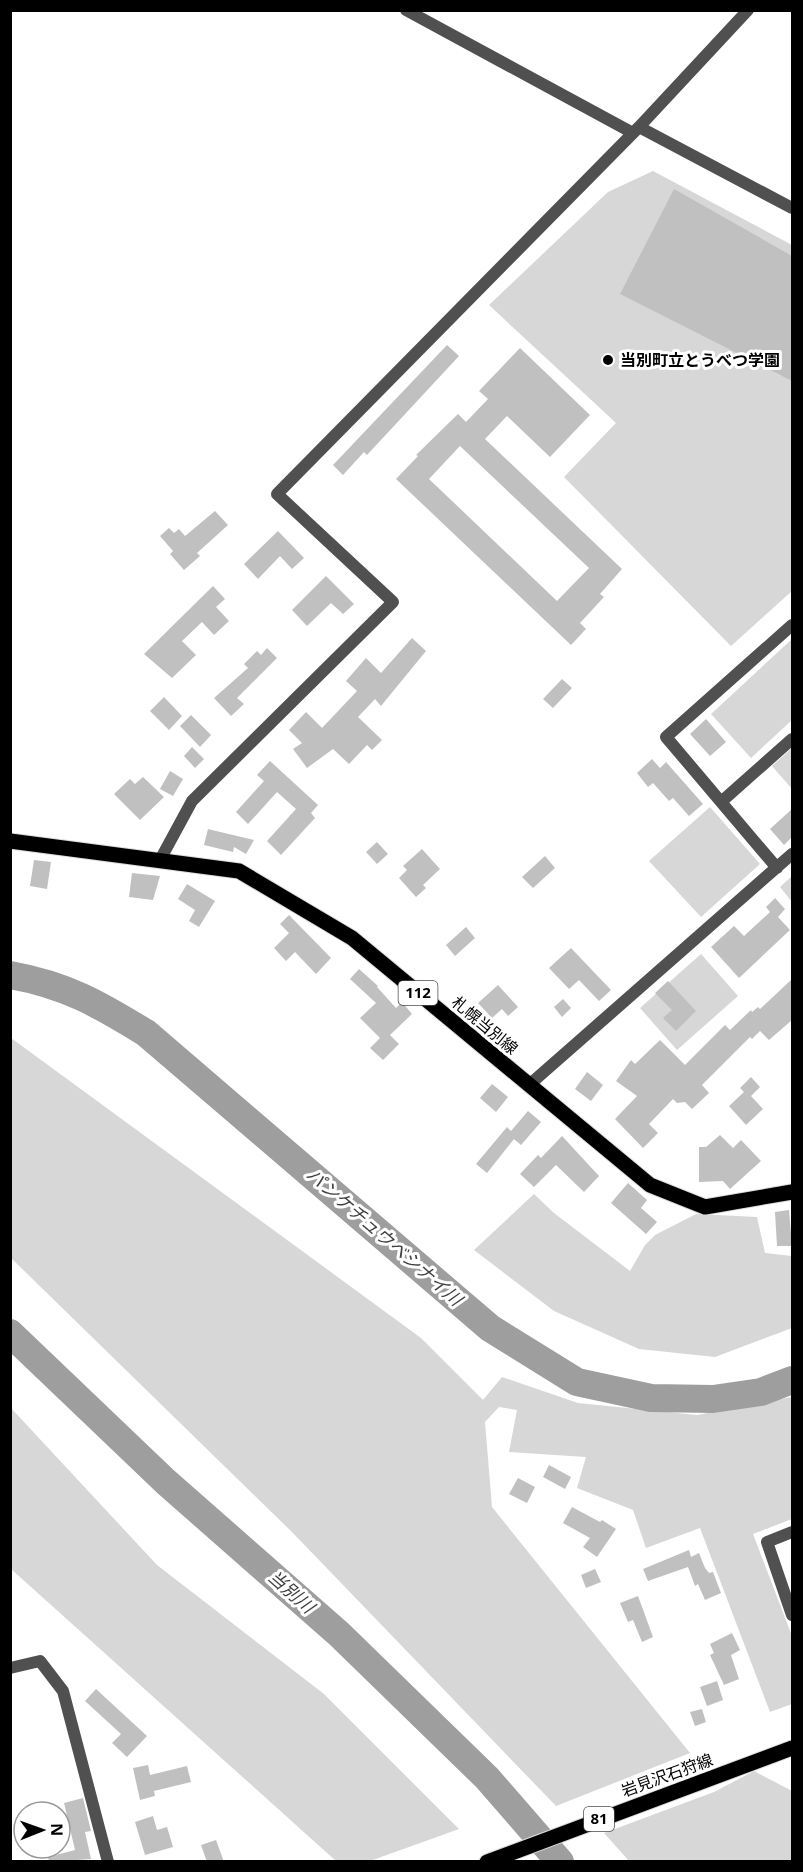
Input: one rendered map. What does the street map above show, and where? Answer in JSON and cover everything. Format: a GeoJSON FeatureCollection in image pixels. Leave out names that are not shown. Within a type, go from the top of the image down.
{"type":"FeatureCollection","features":[{"type":"Feature","properties":{"kind":"main road","name":"札幌当別線"},"geometry":{"type":"LineString","coordinates":[[10,841],[239,871],[352,938],[650,1185],[705,1207],[792,1192]]}},
{"type":"Feature","properties":{"kind":"main road","name":"岩見沢石狩線"},"geometry":{"type":"LineString","coordinates":[[488,1862],[792,1748]]}},
{"type":"Feature","properties":{"kind":"street"},"geometry":{"type":"LineString","coordinates":[[406,10],[792,208]]}},
{"type":"Feature","properties":{"kind":"street"},"geometry":{"type":"LineString","coordinates":[[160,860],[192,801],[393,602],[278,494],[636,130],[748,10]]}},
{"type":"Feature","properties":{"kind":"street"},"geometry":{"type":"LineString","coordinates":[[777,868],[666,737],[792,625]]}},
{"type":"Feature","properties":{"kind":"street"},"geometry":{"type":"LineString","coordinates":[[721,802],[792,739]]}},
{"type":"Feature","properties":{"kind":"street"},"geometry":{"type":"LineString","coordinates":[[529,1085],[792,854]]}},
{"type":"Feature","properties":{"kind":"street"},"geometry":{"type":"LineString","coordinates":[[792,1532],[767,1542],[792,1616]]}},
{"type":"Feature","properties":{"kind":"street"},"geometry":{"type":"LineString","coordinates":[[10,1668],[40,1661],[63,1691],[108,1862]]}},
{"type":"Feature","properties":{"kind":"shaded area"},"geometry":{"type":"Polygon","coordinates":[[[653,171],[792,245],[792,591],[731,646],[564,477],[616,423],[489,305],[608,192],[653,171]]]}},
{"type":"Feature","properties":{"kind":"shaded area"},"geometry":{"type":"Polygon","coordinates":[[[792,639],[792,720],[751,758],[711,714],[792,639]]]}},
{"type":"Feature","properties":{"kind":"shaded area"},"geometry":{"type":"Polygon","coordinates":[[[792,748],[792,789],[772,766],[792,748]]]}},
{"type":"Feature","properties":{"kind":"shaded area"},"geometry":{"type":"Polygon","coordinates":[[[710,807],[760,864],[701,917],[649,861],[710,807]]]}},
{"type":"Feature","properties":{"kind":"shaded area"},"geometry":{"type":"Polygon","coordinates":[[[792,876],[792,902],[780,887],[792,876]]]}},
{"type":"Feature","properties":{"kind":"shaded area"},"geometry":{"type":"Polygon","coordinates":[[[701,954],[738,996],[677,1050],[640,1008],[701,954]]]}},
{"type":"Feature","properties":{"kind":"shaded area"},"geometry":{"type":"Polygon","coordinates":[[[11,1038],[421,1338],[483,1400],[502,1377],[578,1403],[697,1415],[792,1397],[792,1519],[753,1534],[792,1636],[792,1704],[770,1712],[700,1528],[646,1548],[633,1510],[577,1488],[586,1457],[509,1452],[517,1410],[499,1407],[485,1422],[492,1507],[690,1753],[556,1806],[291,1531],[11,1258],[11,1038]]]}},
{"type":"Feature","properties":{"kind":"shaded area"},"geometry":{"type":"Polygon","coordinates":[[[534,1194],[554,1213],[630,1271],[645,1245],[655,1235],[696,1214],[757,1217],[765,1253],[792,1256],[792,1328],[715,1357],[639,1349],[554,1311],[474,1250],[534,1194]]]}},
{"type":"Feature","properties":{"kind":"shaded area"},"geometry":{"type":"Polygon","coordinates":[[[11,1408],[157,1565],[324,1694],[459,1829],[370,1861],[336,1861],[11,1569],[11,1408]]]}},
{"type":"Feature","properties":{"kind":"shaded area"},"geometry":{"type":"Polygon","coordinates":[[[754,1771],[792,1791],[792,1861],[629,1861],[604,1833],[714,1792],[754,1771]]]}},
{"type":"Feature","properties":{"kind":"building","name":"当別町立とうべつ学園"},"geometry":{"type":"Polygon","coordinates":[[[674,189],[792,256],[792,381],[620,294],[674,189]]]}},
{"type":"Feature","properties":{"kind":"building"},"geometry":{"type":"Polygon","coordinates":[[[447,345],[459,356],[367,455],[364,452],[343,475],[333,465],[447,345]]]}},
{"type":"Feature","properties":{"kind":"building"},"geometry":{"type":"Polygon","coordinates":[[[520,348],[590,415],[550,457],[507,416],[485,439],[622,569],[600,594],[604,597],[580,623],[586,629],[571,645],[396,479],[418,456],[416,455],[458,414],[466,422],[488,399],[479,391],[520,348]],[[460,446],[429,479],[557,601],[589,568],[460,446]]]}},
{"type":"Feature","properties":{"kind":"building"},"geometry":{"type":"Polygon","coordinates":[[[215,511],[228,525],[197,553],[200,556],[184,570],[170,554],[173,551],[160,536],[169,528],[174,533],[179,529],[185,536],[215,511]]]}},
{"type":"Feature","properties":{"kind":"building"},"geometry":{"type":"Polygon","coordinates":[[[278,531],[304,558],[292,569],[280,556],[258,579],[244,564],[278,531]]]}},
{"type":"Feature","properties":{"kind":"building"},"geometry":{"type":"Polygon","coordinates":[[[326,576],[354,604],[343,614],[331,603],[307,626],[292,610],[326,576]]]}},
{"type":"Feature","properties":{"kind":"building"},"geometry":{"type":"Polygon","coordinates":[[[213,586],[225,599],[216,607],[229,621],[214,635],[202,622],[182,641],[196,655],[172,678],[144,654],[213,586]]]}},
{"type":"Feature","properties":{"kind":"building"},"geometry":{"type":"Polygon","coordinates":[[[412,638],[426,651],[381,706],[375,699],[358,717],[382,740],[372,750],[367,745],[349,764],[333,749],[307,768],[293,749],[302,743],[289,730],[306,712],[322,728],[357,691],[346,681],[366,658],[381,673],[412,638]]]}},
{"type":"Feature","properties":{"kind":"building"},"geometry":{"type":"Polygon","coordinates":[[[267,648],[277,658],[237,698],[244,704],[231,716],[214,698],[248,668],[244,664],[257,651],[261,655],[267,648]]]}},
{"type":"Feature","properties":{"kind":"building"},"geometry":{"type":"Polygon","coordinates":[[[562,679],[572,688],[553,708],[543,699],[562,679]]]}},
{"type":"Feature","properties":{"kind":"building"},"geometry":{"type":"Polygon","coordinates":[[[164,697],[182,716],[169,730],[150,711],[164,697]]]}},
{"type":"Feature","properties":{"kind":"building"},"geometry":{"type":"Polygon","coordinates":[[[191,715],[211,735],[200,747],[180,726],[191,715]]]}},
{"type":"Feature","properties":{"kind":"building"},"geometry":{"type":"Polygon","coordinates":[[[706,719],[726,742],[710,756],[690,734],[706,719]]]}},
{"type":"Feature","properties":{"kind":"building"},"geometry":{"type":"Polygon","coordinates":[[[192,747],[204,759],[195,768],[184,756],[192,747]]]}},
{"type":"Feature","properties":{"kind":"building"},"geometry":{"type":"Polygon","coordinates":[[[652,759],[660,768],[666,762],[703,804],[689,816],[673,798],[669,801],[653,783],[648,787],[637,773],[652,759]]]}},
{"type":"Feature","properties":{"kind":"building"},"geometry":{"type":"Polygon","coordinates":[[[270,761],[318,805],[311,813],[315,818],[281,855],[267,841],[296,809],[277,792],[248,824],[236,812],[264,781],[257,775],[270,761]]]}},
{"type":"Feature","properties":{"kind":"building"},"geometry":{"type":"Polygon","coordinates":[[[170,771],[183,779],[173,796],[160,789],[170,771]]]}},
{"type":"Feature","properties":{"kind":"building"},"geometry":{"type":"Polygon","coordinates":[[[143,777],[164,797],[140,820],[114,794],[130,779],[135,784],[143,777]]]}},
{"type":"Feature","properties":{"kind":"building"},"geometry":{"type":"Polygon","coordinates":[[[792,809],[792,837],[784,845],[770,829],[792,809]]]}},
{"type":"Feature","properties":{"kind":"building"},"geometry":{"type":"Polygon","coordinates":[[[208,829],[254,840],[246,854],[234,847],[233,852],[204,845],[208,829]]]}},
{"type":"Feature","properties":{"kind":"building"},"geometry":{"type":"Polygon","coordinates":[[[377,842],[388,854],[377,864],[366,852],[377,842]]]}},
{"type":"Feature","properties":{"kind":"building"},"geometry":{"type":"Polygon","coordinates":[[[422,849],[440,869],[423,885],[426,888],[416,897],[399,878],[407,870],[403,866],[422,849]]]}},
{"type":"Feature","properties":{"kind":"building"},"geometry":{"type":"Polygon","coordinates":[[[545,856],[555,868],[533,888],[522,877],[545,856]]]}},
{"type":"Feature","properties":{"kind":"building"},"geometry":{"type":"Polygon","coordinates":[[[34,860],[51,862],[47,889],[30,886],[34,860]]]}},
{"type":"Feature","properties":{"kind":"building"},"geometry":{"type":"Polygon","coordinates":[[[132,873],[160,876],[153,900],[129,897],[132,873]]]}},
{"type":"Feature","properties":{"kind":"building"},"geometry":{"type":"Polygon","coordinates":[[[187,884],[215,901],[199,927],[189,921],[195,910],[178,899],[187,884]]]}},
{"type":"Feature","properties":{"kind":"building"},"geometry":{"type":"Polygon","coordinates":[[[775,898],[785,909],[778,917],[790,930],[739,978],[711,947],[734,926],[744,936],[770,912],[766,907],[775,898]]]}},
{"type":"Feature","properties":{"kind":"building"},"geometry":{"type":"Polygon","coordinates":[[[289,915],[331,958],[316,974],[295,952],[286,961],[274,948],[289,933],[280,924],[289,915]]]}},
{"type":"Feature","properties":{"kind":"building"},"geometry":{"type":"Polygon","coordinates":[[[466,927],[475,938],[455,956],[446,945],[466,927]]]}},
{"type":"Feature","properties":{"kind":"building"},"geometry":{"type":"Polygon","coordinates":[[[571,948],[611,990],[599,1001],[579,980],[569,989],[549,968],[571,948]]]}},
{"type":"Feature","properties":{"kind":"building"},"geometry":{"type":"Polygon","coordinates":[[[359,969],[378,986],[396,1008],[402,1002],[412,1014],[390,1035],[399,1044],[383,1060],[370,1048],[380,1038],[360,1018],[376,1003],[350,979],[359,969]]]}},
{"type":"Feature","properties":{"kind":"building"},"geometry":{"type":"Polygon","coordinates":[[[792,979],[792,1020],[769,1040],[760,1031],[752,1039],[750,1037],[702,1085],[709,1093],[692,1109],[685,1102],[677,1103],[673,1099],[649,1124],[658,1133],[643,1148],[615,1119],[637,1096],[616,1081],[631,1060],[635,1064],[660,1040],[685,1065],[725,1025],[730,1030],[751,1010],[752,1012],[758,1007],[760,1009],[792,979]]]}},
{"type":"Feature","properties":{"kind":"building"},"geometry":{"type":"Polygon","coordinates":[[[668,981],[696,1011],[676,1031],[663,1018],[672,1010],[655,993],[668,981]]]}},
{"type":"Feature","properties":{"kind":"building"},"geometry":{"type":"Polygon","coordinates":[[[498,985],[518,1007],[508,1016],[502,1009],[492,1018],[478,1003],[498,985]]]}},
{"type":"Feature","properties":{"kind":"building"},"geometry":{"type":"Polygon","coordinates":[[[563,999],[571,1008],[562,1017],[554,1007],[563,999]]]}},
{"type":"Feature","properties":{"kind":"building"},"geometry":{"type":"Polygon","coordinates":[[[587,1072],[603,1085],[591,1101],[575,1089],[587,1072]]]}},
{"type":"Feature","properties":{"kind":"building"},"geometry":{"type":"Polygon","coordinates":[[[751,1077],[760,1087],[751,1096],[763,1109],[746,1125],[729,1106],[744,1092],[740,1088],[751,1077]]]}},
{"type":"Feature","properties":{"kind":"building"},"geometry":{"type":"Polygon","coordinates":[[[492,1084],[508,1097],[496,1112],[480,1098],[492,1084]]]}},
{"type":"Feature","properties":{"kind":"building"},"geometry":{"type":"Polygon","coordinates":[[[528,1111],[541,1122],[521,1145],[514,1139],[487,1173],[476,1164],[507,1127],[511,1131],[528,1111]]]}},
{"type":"Feature","properties":{"kind":"building"},"geometry":{"type":"Polygon","coordinates":[[[720,1135],[733,1148],[741,1140],[761,1161],[730,1189],[723,1181],[699,1182],[699,1147],[706,1147],[720,1135]]]}},
{"type":"Feature","properties":{"kind":"building"},"geometry":{"type":"Polygon","coordinates":[[[562,1136],[599,1176],[584,1192],[556,1165],[534,1187],[520,1174],[538,1155],[541,1158],[562,1136]]]}},
{"type":"Feature","properties":{"kind":"building"},"geometry":{"type":"Polygon","coordinates":[[[628,1183],[647,1200],[641,1208],[657,1222],[646,1234],[611,1203],[628,1183]]]}},
{"type":"Feature","properties":{"kind":"building"},"geometry":{"type":"Polygon","coordinates":[[[789,1210],[792,1246],[777,1246],[775,1212],[789,1210]]]}},
{"type":"Feature","properties":{"kind":"building"},"geometry":{"type":"Polygon","coordinates":[[[549,1465],[571,1477],[565,1489],[543,1477],[549,1465]]]}},
{"type":"Feature","properties":{"kind":"building"},"geometry":{"type":"Polygon","coordinates":[[[518,1478],[535,1487],[527,1503],[509,1494],[518,1478]]]}},
{"type":"Feature","properties":{"kind":"building"},"geometry":{"type":"Polygon","coordinates":[[[572,1507],[616,1529],[597,1557],[583,1547],[590,1538],[563,1523],[572,1507]]]}},
{"type":"Feature","properties":{"kind":"building"},"geometry":{"type":"Polygon","coordinates":[[[689,1550],[691,1557],[699,1553],[705,1568],[709,1573],[713,1572],[721,1593],[705,1600],[698,1584],[695,1586],[688,1567],[648,1581],[643,1569],[689,1550]]]}},
{"type":"Feature","properties":{"kind":"building"},"geometry":{"type":"Polygon","coordinates":[[[595,1569],[601,1582],[586,1588],[581,1575],[595,1569]]]}},
{"type":"Feature","properties":{"kind":"building"},"geometry":{"type":"Polygon","coordinates":[[[638,1596],[653,1637],[642,1642],[633,1620],[628,1622],[620,1603],[638,1596]]]}},
{"type":"Feature","properties":{"kind":"building"},"geometry":{"type":"Polygon","coordinates":[[[732,1633],[740,1650],[731,1655],[739,1679],[724,1685],[710,1655],[714,1653],[710,1644],[732,1633]]]}},
{"type":"Feature","properties":{"kind":"building"},"geometry":{"type":"Polygon","coordinates":[[[717,1681],[723,1700],[707,1706],[700,1687],[717,1681]]]}},
{"type":"Feature","properties":{"kind":"building"},"geometry":{"type":"Polygon","coordinates":[[[96,1689],[147,1736],[127,1757],[112,1743],[121,1734],[85,1701],[96,1689]]]}},
{"type":"Feature","properties":{"kind":"building"},"geometry":{"type":"Polygon","coordinates":[[[702,1709],[706,1722],[695,1726],[690,1712],[702,1709]]]}},
{"type":"Feature","properties":{"kind":"building"},"geometry":{"type":"Polygon","coordinates":[[[148,1765],[150,1775],[187,1766],[191,1782],[154,1791],[155,1796],[140,1800],[133,1768],[148,1765]]]}},
{"type":"Feature","properties":{"kind":"building"},"geometry":{"type":"Polygon","coordinates":[[[83,1798],[91,1831],[85,1832],[91,1859],[49,1862],[49,1860],[72,1860],[72,1851],[75,1850],[72,1837],[72,1801],[83,1798]]]}},
{"type":"Feature","properties":{"kind":"building"},"geometry":{"type":"Polygon","coordinates":[[[153,1816],[157,1830],[167,1827],[173,1847],[145,1855],[135,1822],[153,1816]]]}},
{"type":"Feature","properties":{"kind":"building"},"geometry":{"type":"Polygon","coordinates":[[[216,1840],[224,1862],[207,1862],[201,1845],[216,1840]]]}},
{"type":"Feature","properties":{"kind":"waterway","name":"パンケチュウベシナイ川"},"geometry":{"type":"LineString","coordinates":[[10,975],[65,990],[113,1013],[146,1033],[490,1328],[577,1382],[651,1398],[713,1399],[761,1392],[792,1380]]}},
{"type":"Feature","properties":{"kind":"waterway","name":"当別川"},"geometry":{"type":"LineString","coordinates":[[10,1333],[166,1482],[339,1634],[487,1778],[560,1862]]}},
{"type":"Feature","properties":{"kind":"place","name":"当別町立とうべつ学園"},"geometry":{"type":"Point","coordinates":[608,360]}}]}
